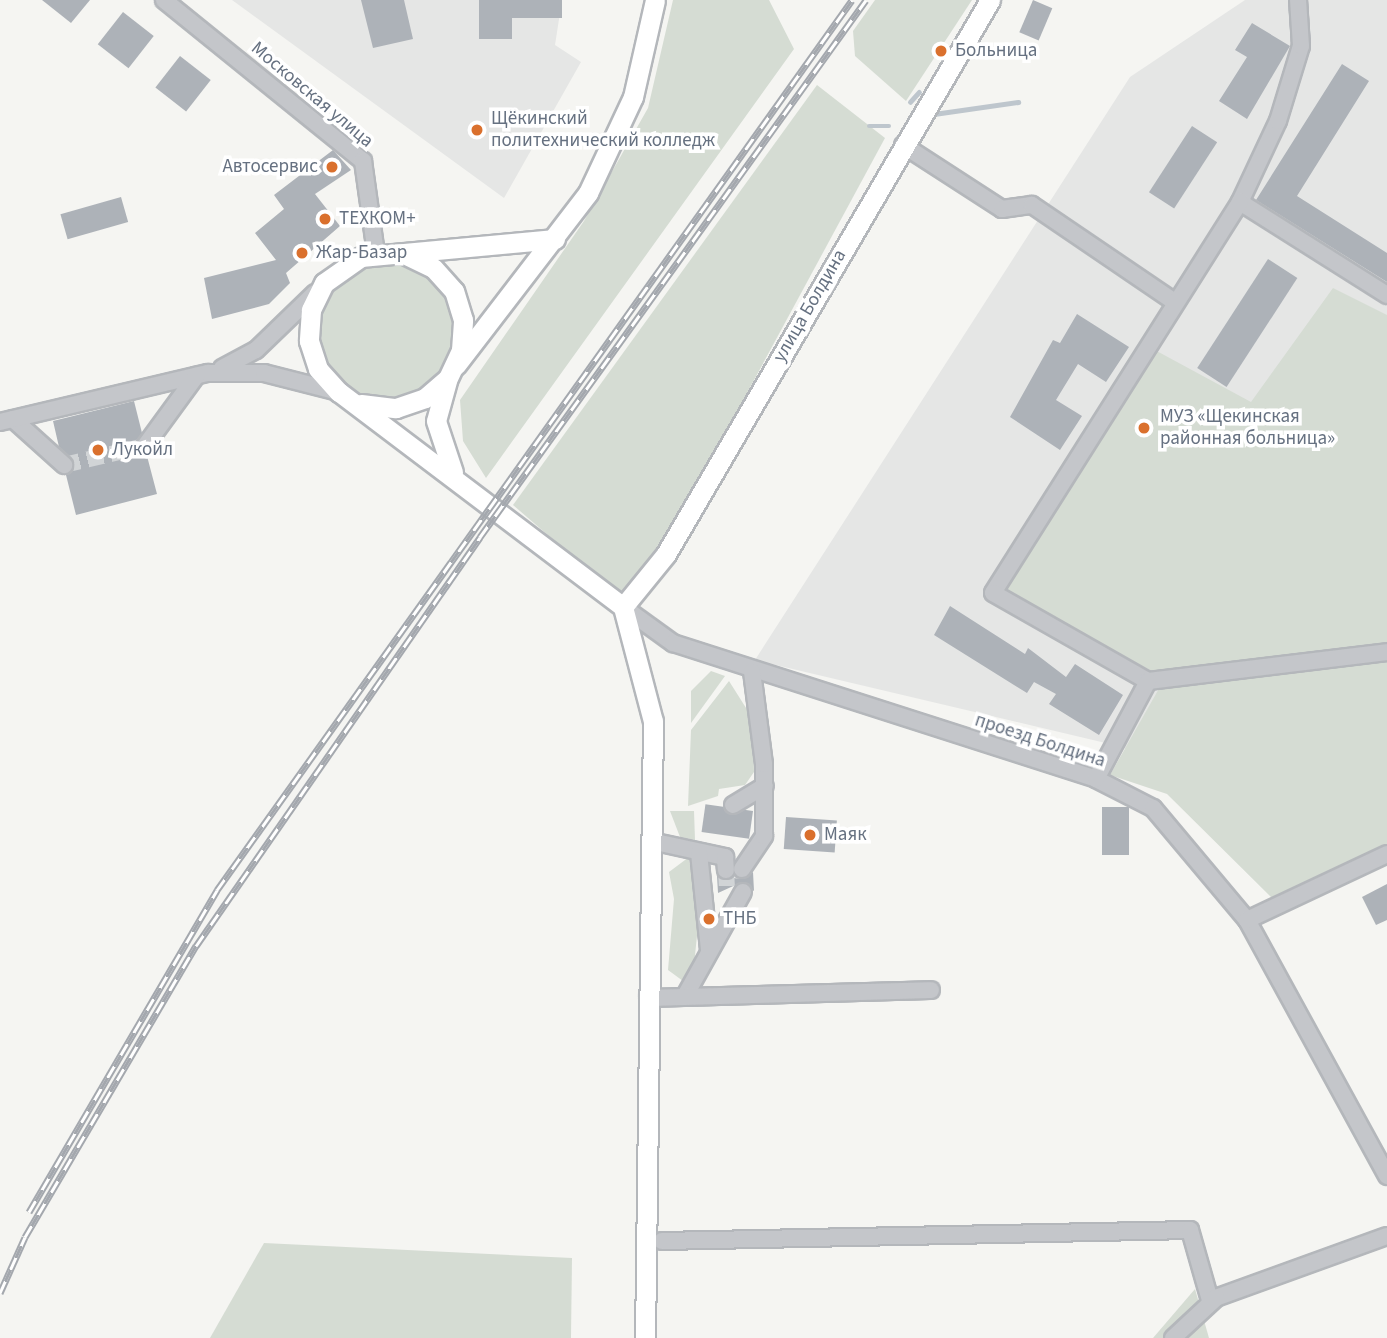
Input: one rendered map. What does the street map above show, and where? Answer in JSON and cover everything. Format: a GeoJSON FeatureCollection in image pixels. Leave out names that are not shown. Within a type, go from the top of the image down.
{"type":"FeatureCollection","features":[{"type":"Feature","properties":{"kind":"main road"},"geometry":{"type":"LineString","coordinates":[[345,396],[404,406],[452,371],[555,239],[615,142],[633,97],[655,0]]}},
{"type":"Feature","properties":{"kind":"main road","name":"улица Болдина"},"geometry":{"type":"LineString","coordinates":[[623,607],[666,554],[990,0]]}},
{"type":"Feature","properties":{"kind":"main road"},"geometry":{"type":"LineString","coordinates":[[555,239],[383,253],[347,263],[324,283],[311,310],[309,341],[318,369],[345,396],[623,607],[653,721],[645,1338]]}},
{"type":"Feature","properties":{"kind":"main road"},"geometry":{"type":"LineString","coordinates":[[383,253],[427,264],[454,291],[464,328],[436,421],[438,442],[462,484]]}},
{"type":"Feature","properties":{"kind":"street","name":"Московская улица"},"geometry":{"type":"LineString","coordinates":[[164,0],[363,161],[383,253]]}},
{"type":"Feature","properties":{"kind":"street"},"geometry":{"type":"LineString","coordinates":[[1298,0],[1301,46],[1278,121],[1240,202],[1173,301],[993,593],[1148,681],[1387,652]]}},
{"type":"Feature","properties":{"kind":"street"},"geometry":{"type":"LineString","coordinates":[[903,145],[1002,209],[1032,205],[1173,301]]}},
{"type":"Feature","properties":{"kind":"street"},"geometry":{"type":"LineString","coordinates":[[1240,202],[1387,295]]}},
{"type":"Feature","properties":{"kind":"street"},"geometry":{"type":"LineString","coordinates":[[145,446],[202,375],[256,350],[324,283]]}},
{"type":"Feature","properties":{"kind":"street"},"geometry":{"type":"LineString","coordinates":[[7,420],[202,375],[264,373],[345,396]]}},
{"type":"Feature","properties":{"kind":"street"},"geometry":{"type":"LineString","coordinates":[[7,420],[64,465]]}},
{"type":"Feature","properties":{"kind":"street","name":"проезд Болдина"},"geometry":{"type":"LineString","coordinates":[[623,607],[673,643],[752,672],[1096,779],[1153,808],[1247,920],[1387,1176]]}},
{"type":"Feature","properties":{"kind":"street"},"geometry":{"type":"LineString","coordinates":[[742,869],[764,836],[765,786],[752,672]]}},
{"type":"Feature","properties":{"kind":"street"},"geometry":{"type":"LineString","coordinates":[[1096,779],[1148,681]]}},
{"type":"Feature","properties":{"kind":"street"},"geometry":{"type":"LineString","coordinates":[[733,805],[765,786]]}},
{"type":"Feature","properties":{"kind":"street"},"geometry":{"type":"LineString","coordinates":[[651,841],[725,857],[726,870]]}},
{"type":"Feature","properties":{"kind":"street"},"geometry":{"type":"LineString","coordinates":[[699,853],[710,956]]}},
{"type":"Feature","properties":{"kind":"street"},"geometry":{"type":"LineString","coordinates":[[1247,920],[1387,854]]}},
{"type":"Feature","properties":{"kind":"street"},"geometry":{"type":"LineString","coordinates":[[685,996],[710,956],[735,892]]}},
{"type":"Feature","properties":{"kind":"street"},"geometry":{"type":"LineString","coordinates":[[648,998],[931,990]]}},
{"type":"Feature","properties":{"kind":"street"},"geometry":{"type":"LineString","coordinates":[[662,1241],[1190,1230],[1210,1300],[1387,1236]]}},
{"type":"Feature","properties":{"kind":"street"},"geometry":{"type":"LineString","coordinates":[[1173,1338],[1216,1298]]}},
{"type":"Feature","properties":{"kind":"shaded area","name":"Щёкинский политехнический колледж"},"geometry":{"type":"Polygon","coordinates":[[[232,0],[562,0],[555,45],[581,62],[504,198],[232,0]]]}},
{"type":"Feature","properties":{"kind":"shaded area"},"geometry":{"type":"Polygon","coordinates":[[[673,0],[769,0],[794,49],[486,478],[463,441],[460,400],[584,221],[648,108],[673,0]]]}},
{"type":"Feature","properties":{"kind":"shaded area"},"geometry":{"type":"Polygon","coordinates":[[[875,0],[972,0],[906,101],[855,56],[853,31],[875,0]]]}},
{"type":"Feature","properties":{"kind":"shaded area","name":"МУЗ «Щекинская районная больница»"},"geometry":{"type":"Polygon","coordinates":[[[1245,0],[1387,0],[1387,687],[1192,770],[1114,745],[755,660],[1130,77],[1245,0]]]}},
{"type":"Feature","properties":{"kind":"shaded area"},"geometry":{"type":"Polygon","coordinates":[[[817,85],[885,138],[661,552],[622,599],[513,505],[817,85]]]}},
{"type":"Feature","properties":{"kind":"shaded area"},"geometry":{"type":"Polygon","coordinates":[[[386,263],[412,268],[434,283],[449,305],[454,331],[449,357],[434,379],[412,394],[386,399],[360,394],[338,379],[323,357],[318,331],[323,305],[338,283],[360,268],[386,263]]]}},
{"type":"Feature","properties":{"kind":"shaded area"},"geometry":{"type":"Polygon","coordinates":[[[1333,288],[1387,315],[1387,858],[1272,898],[1167,794],[1110,775],[1165,678],[1006,594],[1006,583],[1153,349],[1251,402],[1333,288]]]}},
{"type":"Feature","properties":{"kind":"shaded area"},"geometry":{"type":"Polygon","coordinates":[[[711,671],[725,676],[691,723],[691,691],[711,671]]]}},
{"type":"Feature","properties":{"kind":"shaded area"},"geometry":{"type":"Polygon","coordinates":[[[729,681],[753,719],[754,772],[745,785],[719,789],[718,796],[688,806],[691,730],[729,681]]]}},
{"type":"Feature","properties":{"kind":"shaded area"},"geometry":{"type":"Polygon","coordinates":[[[670,811],[694,811],[695,840],[680,837],[670,811]]]}},
{"type":"Feature","properties":{"kind":"shaded area"},"geometry":{"type":"Polygon","coordinates":[[[689,857],[698,926],[694,965],[683,981],[668,970],[674,899],[669,872],[689,857]]]}},
{"type":"Feature","properties":{"kind":"shaded area"},"geometry":{"type":"Polygon","coordinates":[[[264,1243],[572,1258],[571,1338],[210,1338],[264,1243]]]}},
{"type":"Feature","properties":{"kind":"shaded area"},"geometry":{"type":"Polygon","coordinates":[[[1195,1289],[1209,1338],[1153,1338],[1195,1289]]]}},
{"type":"Feature","properties":{"kind":"building"},"geometry":{"type":"Polygon","coordinates":[[[42,0],[90,0],[71,23],[42,0]]]}},
{"type":"Feature","properties":{"kind":"building"},"geometry":{"type":"Polygon","coordinates":[[[361,0],[404,0],[413,39],[373,48],[361,0]]]}},
{"type":"Feature","properties":{"kind":"building"},"geometry":{"type":"Polygon","coordinates":[[[479,0],[562,0],[562,18],[512,18],[512,39],[479,39],[479,0]]]}},
{"type":"Feature","properties":{"kind":"building"},"geometry":{"type":"Polygon","coordinates":[[[1033,0],[1052,8],[1039,40],[1019,32],[1033,0]]]}},
{"type":"Feature","properties":{"kind":"building"},"geometry":{"type":"Polygon","coordinates":[[[123,12],[154,36],[128,68],[98,44],[123,12]]]}},
{"type":"Feature","properties":{"kind":"building"},"geometry":{"type":"Polygon","coordinates":[[[1252,23],[1290,46],[1247,119],[1219,101],[1247,57],[1235,50],[1252,23]]]}},
{"type":"Feature","properties":{"kind":"building"},"geometry":{"type":"Polygon","coordinates":[[[180,56],[211,80],[186,112],[155,88],[180,56]]]}},
{"type":"Feature","properties":{"kind":"building"},"geometry":{"type":"Polygon","coordinates":[[[1342,64],[1369,81],[1297,196],[1387,253],[1387,282],[1256,200],[1342,64]]]}},
{"type":"Feature","properties":{"kind":"building"},"geometry":{"type":"Polygon","coordinates":[[[1192,126],[1217,142],[1174,209],[1149,192],[1192,126]]]}},
{"type":"Feature","properties":{"kind":"building"},"geometry":{"type":"Polygon","coordinates":[[[333,150],[351,170],[315,194],[340,226],[286,273],[290,283],[269,304],[212,319],[204,278],[276,260],[255,233],[284,209],[274,195],[333,150]]]}},
{"type":"Feature","properties":{"kind":"building"},"geometry":{"type":"Polygon","coordinates":[[[121,197],[128,222],[68,239],[60,214],[121,197]]]}},
{"type":"Feature","properties":{"kind":"building"},"geometry":{"type":"Polygon","coordinates":[[[1268,259],[1297,278],[1227,387],[1197,368],[1268,259]]]}},
{"type":"Feature","properties":{"kind":"building"},"geometry":{"type":"Polygon","coordinates":[[[1077,314],[1129,347],[1106,382],[1078,364],[1056,400],[1082,416],[1060,450],[1010,417],[1053,340],[1060,343],[1077,314]]]}},
{"type":"Feature","properties":{"kind":"building"},"geometry":{"type":"Polygon","coordinates":[[[134,401],[142,433],[135,450],[147,456],[157,494],[76,515],[66,475],[74,462],[59,447],[53,421],[134,401]]]}},
{"type":"Feature","properties":{"kind":"building"},"geometry":{"type":"Polygon","coordinates":[[[950,606],[1025,654],[1028,648],[1066,677],[1075,664],[1123,695],[1099,735],[1049,704],[1056,694],[1034,682],[1027,693],[934,635],[950,606]]]}},
{"type":"Feature","properties":{"kind":"building"},"geometry":{"type":"Polygon","coordinates":[[[705,804],[753,811],[749,839],[702,832],[705,804]]]}},
{"type":"Feature","properties":{"kind":"building"},"geometry":{"type":"Polygon","coordinates":[[[1102,807],[1129,807],[1129,855],[1102,855],[1102,807]]]}},
{"type":"Feature","properties":{"kind":"building","name":"Маяк"},"geometry":{"type":"Polygon","coordinates":[[[786,817],[837,821],[835,852],[784,849],[786,817]]]}},
{"type":"Feature","properties":{"kind":"building"},"geometry":{"type":"Polygon","coordinates":[[[753,872],[754,891],[742,882],[718,893],[717,876],[742,879],[753,872]]]}},
{"type":"Feature","properties":{"kind":"building"},"geometry":{"type":"Polygon","coordinates":[[[1387,884],[1387,920],[1376,925],[1362,897],[1387,884]]]}},
{"type":"Feature","properties":{"kind":"waterway"},"geometry":{"type":"LineString","coordinates":[[910,102],[919,92]]}},
{"type":"Feature","properties":{"kind":"waterway"},"geometry":{"type":"LineString","coordinates":[[934,114],[1018,102]]}},
{"type":"Feature","properties":{"kind":"waterway"},"geometry":{"type":"LineString","coordinates":[[869,126],[889,126]]}},
{"type":"Feature","properties":{"kind":"tunnel"},"geometry":{"type":"LineString","coordinates":[[64,465],[145,446]]}},
{"type":"Feature","properties":{"kind":"tunnel"},"geometry":{"type":"LineString","coordinates":[[726,870],[727,892]]}},
{"type":"Feature","properties":{"kind":"railway"},"geometry":{"type":"LineString","coordinates":[[29,1212],[217,890],[852,0]]}},
{"type":"Feature","properties":{"kind":"railway"},"geometry":{"type":"LineString","coordinates":[[0,1293],[25,1237],[196,946],[480,537],[866,0]]}},
{"type":"Feature","properties":{"kind":"place","name":"Больница"},"geometry":{"type":"Point","coordinates":[941,51]}},
{"type":"Feature","properties":{"kind":"place","name":"Щёкинский политехнический колледж"},"geometry":{"type":"Point","coordinates":[477,130]}},
{"type":"Feature","properties":{"kind":"place","name":"Автосервис"},"geometry":{"type":"Point","coordinates":[332,167]}},
{"type":"Feature","properties":{"kind":"place","name":"ТЕХКОМ+"},"geometry":{"type":"Point","coordinates":[325,219]}},
{"type":"Feature","properties":{"kind":"place","name":"Жар-Базар"},"geometry":{"type":"Point","coordinates":[302,253]}},
{"type":"Feature","properties":{"kind":"place","name":"МУЗ «Щекинская районная больница»"},"geometry":{"type":"Point","coordinates":[1144,428]}},
{"type":"Feature","properties":{"kind":"place","name":"Лукойл"},"geometry":{"type":"Point","coordinates":[98,450]}},
{"type":"Feature","properties":{"kind":"place","name":"Маяк"},"geometry":{"type":"Point","coordinates":[810,835]}},
{"type":"Feature","properties":{"kind":"place","name":"ТНБ"},"geometry":{"type":"Point","coordinates":[709,919]}}]}
